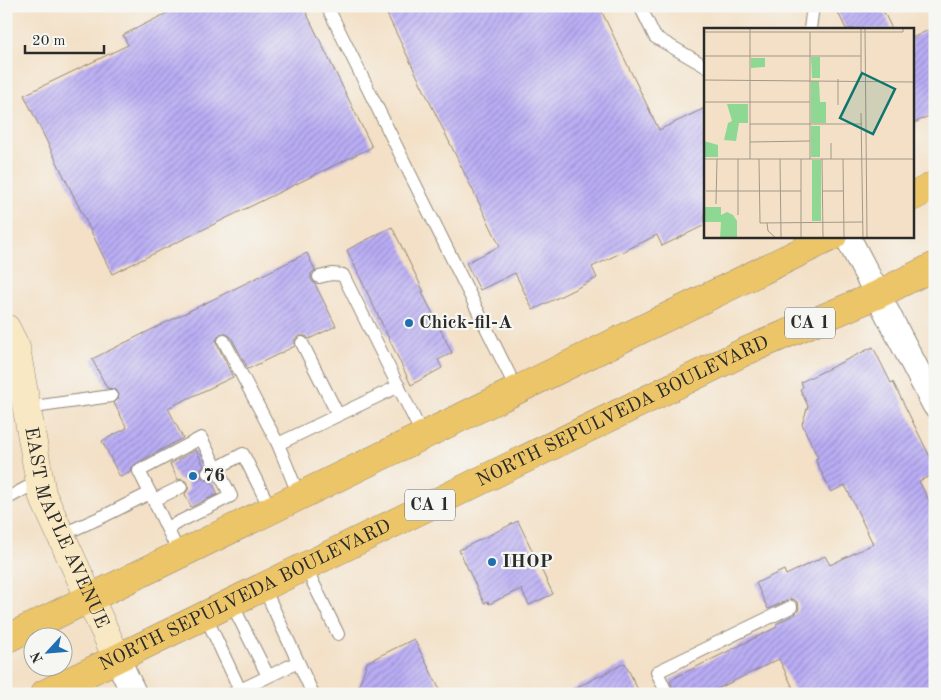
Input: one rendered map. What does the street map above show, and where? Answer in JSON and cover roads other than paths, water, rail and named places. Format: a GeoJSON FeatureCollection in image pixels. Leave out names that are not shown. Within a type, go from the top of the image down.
{"type":"FeatureCollection","features":[{"type":"Feature","properties":{"kind":"highway"},"geometry":{"type":"LineString","coordinates":[[914,195],[935,185]]}},
{"type":"Feature","properties":{"kind":"highway"},"geometry":{"type":"LineString","coordinates":[[6,639],[829,238]]}},
{"type":"Feature","properties":{"kind":"highway","name":"NORTH SEPULVEDA BOULEVARD"},"geometry":{"type":"LineString","coordinates":[[44,694],[744,352],[877,295],[935,266]]}},
{"type":"Feature","properties":{"kind":"street"},"geometry":{"type":"LineString","coordinates":[[848,238],[935,405]]}},
{"type":"Feature","properties":{"kind":"street","name":"EAST MAPLE AVENUE"},"geometry":{"type":"LineString","coordinates":[[6,328],[16,348],[42,494],[134,694]]}},
{"type":"Feature","properties":{"kind":"lane"},"geometry":{"type":"LineString","coordinates":[[327,6],[517,390]]}},
{"type":"Feature","properties":{"kind":"lane"},"geometry":{"type":"LineString","coordinates":[[640,6],[655,37],[704,65]]}},
{"type":"Feature","properties":{"kind":"lane"},"geometry":{"type":"LineString","coordinates":[[810,28],[812,6]]}},
{"type":"Feature","properties":{"kind":"lane"},"geometry":{"type":"LineString","coordinates":[[319,277],[332,274],[343,275],[423,436]]}},
{"type":"Feature","properties":{"kind":"lane"},"geometry":{"type":"LineString","coordinates":[[224,341],[278,444],[299,496]]}},
{"type":"Feature","properties":{"kind":"lane"},"geometry":{"type":"LineString","coordinates":[[302,343],[338,415]]}},
{"type":"Feature","properties":{"kind":"lane"},"geometry":{"type":"LineString","coordinates":[[278,444],[398,386]]}},
{"type":"Feature","properties":{"kind":"lane"},"geometry":{"type":"LineString","coordinates":[[27,408],[111,396]]}},
{"type":"Feature","properties":{"kind":"lane"},"geometry":{"type":"LineString","coordinates":[[167,528],[231,496],[212,471],[201,438],[139,471],[180,555]]}},
{"type":"Feature","properties":{"kind":"lane"},"geometry":{"type":"LineString","coordinates":[[212,471],[243,454],[271,510]]}},
{"type":"Feature","properties":{"kind":"lane"},"geometry":{"type":"LineString","coordinates":[[6,499],[39,481]]}},
{"type":"Feature","properties":{"kind":"lane"},"geometry":{"type":"LineString","coordinates":[[61,535],[152,496],[181,487]]}},
{"type":"Feature","properties":{"kind":"lane"},"geometry":{"type":"LineString","coordinates":[[305,566],[338,634]]}},
{"type":"Feature","properties":{"kind":"lane"},"geometry":{"type":"LineString","coordinates":[[263,586],[313,694]]}},
{"type":"Feature","properties":{"kind":"lane"},"geometry":{"type":"LineString","coordinates":[[231,602],[268,676]]}},
{"type":"Feature","properties":{"kind":"lane"},"geometry":{"type":"LineString","coordinates":[[668,694],[657,672],[791,607]]}},
{"type":"Feature","properties":{"kind":"lane"},"geometry":{"type":"LineString","coordinates":[[205,615],[236,692],[298,662]]}},
{"type":"Feature","properties":{"kind":"place","name":"Chick-fil-A"},"geometry":{"type":"Point","coordinates":[409,323]}},
{"type":"Feature","properties":{"kind":"place","name":"76"},"geometry":{"type":"Point","coordinates":[193,476]}},
{"type":"Feature","properties":{"kind":"place","name":"IHOP"},"geometry":{"type":"Point","coordinates":[492,562]}}]}
